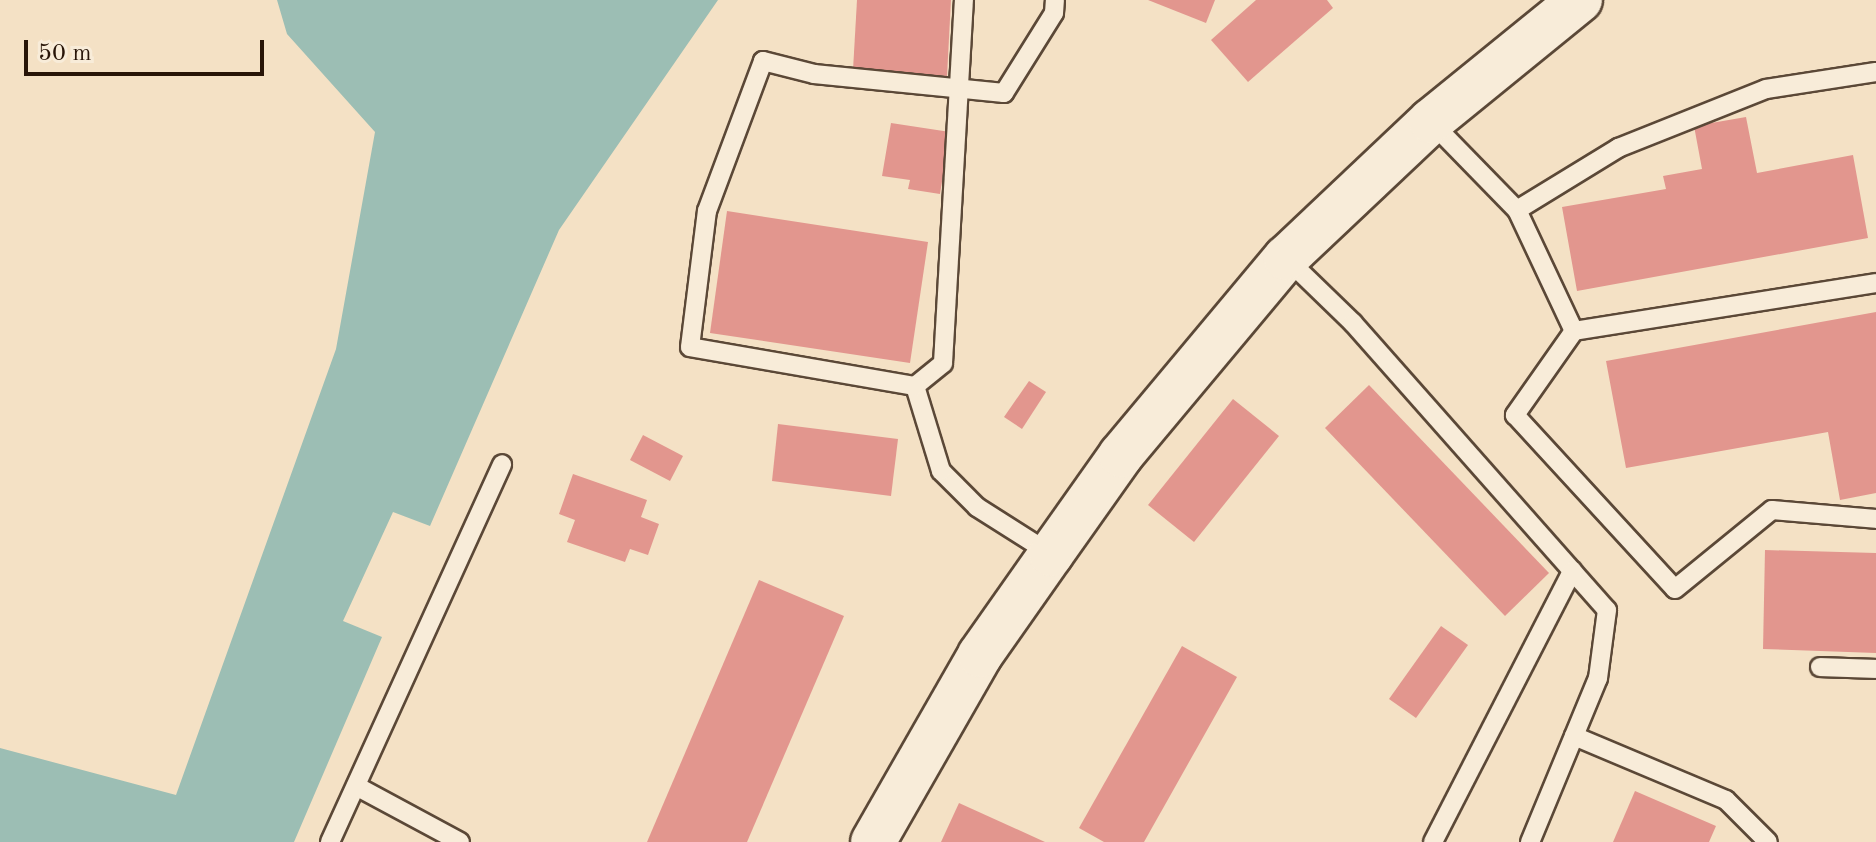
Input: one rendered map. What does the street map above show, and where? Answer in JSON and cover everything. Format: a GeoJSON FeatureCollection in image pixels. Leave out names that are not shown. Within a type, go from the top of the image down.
{"type":"FeatureCollection","features":[{"type":"Feature","properties":{"kind":"street"},"geometry":{"type":"LineString","coordinates":[[873,842],[980,655],[1121,455],[1286,258],[1431,121],[1580,0]]}},
{"type":"Feature","properties":{"kind":"lane"},"geometry":{"type":"LineString","coordinates":[[964,0],[960,91],[943,363],[915,386],[690,347],[707,211],[763,61],[814,74],[960,91],[1004,93],[1054,13],[1055,0]]}},
{"type":"Feature","properties":{"kind":"lane"},"geometry":{"type":"LineString","coordinates":[[1517,210],[1618,148],[1766,89],[1876,72]]}},
{"type":"Feature","properties":{"kind":"lane"},"geometry":{"type":"LineString","coordinates":[[1431,121],[1517,210],[1574,331]]}},
{"type":"Feature","properties":{"kind":"lane"},"geometry":{"type":"LineString","coordinates":[[1286,258],[1353,323],[1607,610],[1598,678],[1530,842]]}},
{"type":"Feature","properties":{"kind":"lane"},"geometry":{"type":"LineString","coordinates":[[1876,283],[1574,331],[1515,415],[1675,589],[1772,510],[1876,519]]}},
{"type":"Feature","properties":{"kind":"lane"},"geometry":{"type":"LineString","coordinates":[[915,386],[941,471],[977,507],[1051,554]]}},
{"type":"Feature","properties":{"kind":"lane"},"geometry":{"type":"LineString","coordinates":[[330,842],[502,464]]}},
{"type":"Feature","properties":{"kind":"lane"},"geometry":{"type":"LineString","coordinates":[[1433,842],[1572,571]]}},
{"type":"Feature","properties":{"kind":"lane"},"geometry":{"type":"LineString","coordinates":[[1820,667],[1876,669]]}},
{"type":"Feature","properties":{"kind":"lane"},"geometry":{"type":"LineString","coordinates":[[1574,736],[1726,800],[1768,842]]}},
{"type":"Feature","properties":{"kind":"lane"},"geometry":{"type":"LineString","coordinates":[[356,786],[460,842]]}},
{"type":"Feature","properties":{"kind":"water"},"geometry":{"type":"Polygon","coordinates":[[[277,0],[718,0],[559,230],[430,526],[393,512],[343,621],[382,637],[294,842],[0,842],[0,748],[176,795],[336,349],[375,132],[287,34],[277,0]]]}},
{"type":"Feature","properties":{"kind":"building"},"geometry":{"type":"Polygon","coordinates":[[[857,0],[951,0],[947,76],[853,70],[857,0]]]}},
{"type":"Feature","properties":{"kind":"building"},"geometry":{"type":"Polygon","coordinates":[[[1148,0],[1215,0],[1206,23],[1148,0]]]}},
{"type":"Feature","properties":{"kind":"building"},"geometry":{"type":"Polygon","coordinates":[[[1256,0],[1327,0],[1333,8],[1248,82],[1211,40],[1256,0]]]}},
{"type":"Feature","properties":{"kind":"building"},"geometry":{"type":"Polygon","coordinates":[[[1746,117],[1757,173],[1853,155],[1868,238],[1577,291],[1562,207],[1666,189],[1663,176],[1702,169],[1694,126],[1746,117]]]}},
{"type":"Feature","properties":{"kind":"building"},"geometry":{"type":"Polygon","coordinates":[[[891,123],[950,132],[940,194],[908,189],[910,180],[882,176],[891,123]]]}},
{"type":"Feature","properties":{"kind":"building"},"geometry":{"type":"Polygon","coordinates":[[[727,211],[928,242],[910,363],[710,333],[727,211]]]}},
{"type":"Feature","properties":{"kind":"building"},"geometry":{"type":"Polygon","coordinates":[[[1876,312],[1876,493],[1840,500],[1828,432],[1626,468],[1606,361],[1876,312]]]}},
{"type":"Feature","properties":{"kind":"building"},"geometry":{"type":"Polygon","coordinates":[[[1029,381],[1046,392],[1022,429],[1004,417],[1029,381]]]}},
{"type":"Feature","properties":{"kind":"building"},"geometry":{"type":"Polygon","coordinates":[[[1369,385],[1549,573],[1505,616],[1325,428],[1369,385]]]}},
{"type":"Feature","properties":{"kind":"building"},"geometry":{"type":"Polygon","coordinates":[[[1233,399],[1279,436],[1194,542],[1148,505],[1233,399]]]}},
{"type":"Feature","properties":{"kind":"building"},"geometry":{"type":"Polygon","coordinates":[[[778,424],[898,439],[891,496],[772,481],[778,424]]]}},
{"type":"Feature","properties":{"kind":"building"},"geometry":{"type":"Polygon","coordinates":[[[643,435],[683,456],[670,481],[630,460],[643,435]]]}},
{"type":"Feature","properties":{"kind":"building"},"geometry":{"type":"Polygon","coordinates":[[[573,474],[647,500],[641,517],[659,524],[648,555],[630,549],[625,562],[567,542],[575,520],[559,514],[573,474]]]}},
{"type":"Feature","properties":{"kind":"building"},"geometry":{"type":"Polygon","coordinates":[[[1765,550],[1876,553],[1876,653],[1763,649],[1765,550]]]}},
{"type":"Feature","properties":{"kind":"building"},"geometry":{"type":"Polygon","coordinates":[[[759,580],[844,616],[747,842],[647,842],[759,580]]]}},
{"type":"Feature","properties":{"kind":"building"},"geometry":{"type":"Polygon","coordinates":[[[1441,626],[1468,645],[1416,718],[1389,699],[1441,626]]]}},
{"type":"Feature","properties":{"kind":"building"},"geometry":{"type":"Polygon","coordinates":[[[1182,646],[1237,677],[1144,842],[1104,842],[1079,828],[1182,646]]]}},
{"type":"Feature","properties":{"kind":"building"},"geometry":{"type":"Polygon","coordinates":[[[1635,791],[1716,826],[1709,842],[1613,842],[1635,791]]]}},
{"type":"Feature","properties":{"kind":"building"},"geometry":{"type":"Polygon","coordinates":[[[959,803],[1045,842],[941,842],[959,803]]]}}]}
